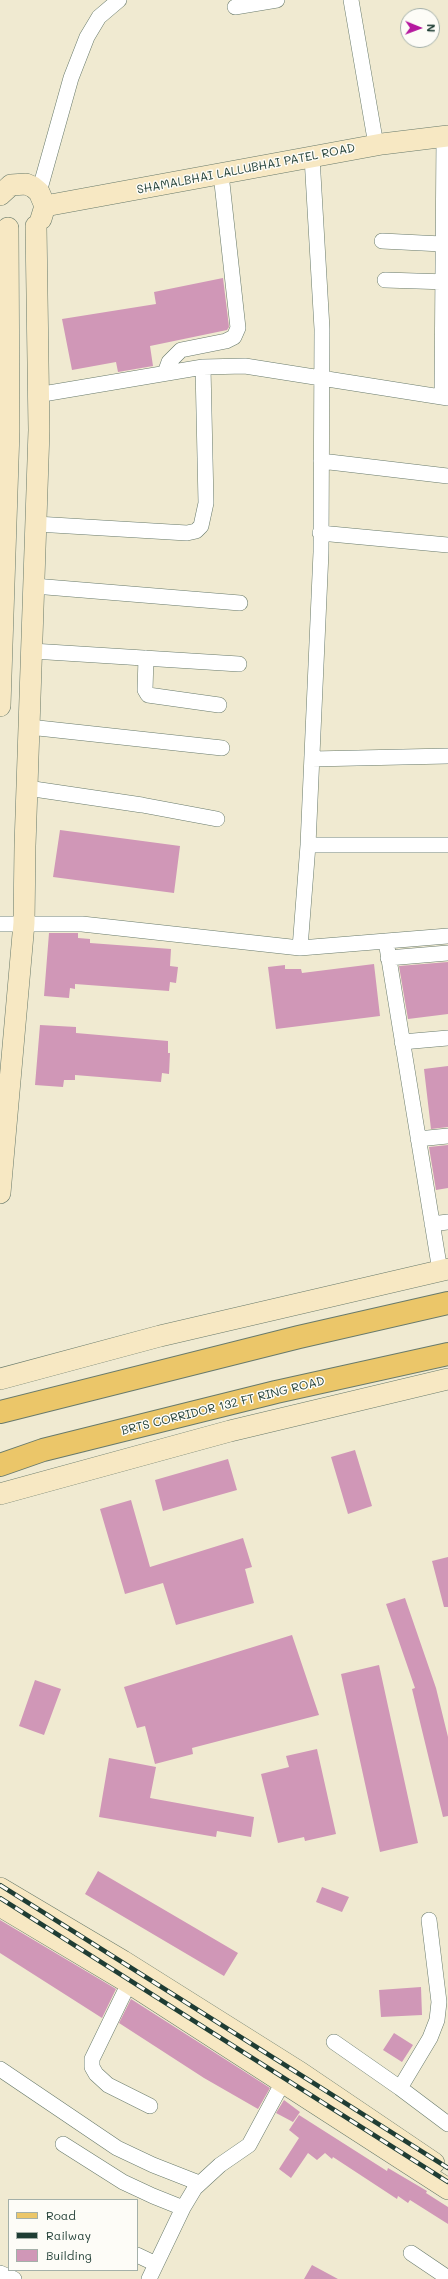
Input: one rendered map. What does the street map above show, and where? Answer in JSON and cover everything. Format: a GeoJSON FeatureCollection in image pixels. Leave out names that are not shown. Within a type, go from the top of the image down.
{"type":"FeatureCollection","features":[{"type":"Feature","properties":{"kind":"main road"},"geometry":{"type":"LineString","coordinates":[[0,1412],[299,1337],[448,1303]]}},
{"type":"Feature","properties":{"kind":"main road","name":"BRTS CORRIDOR 132 FT RING ROAD"},"geometry":{"type":"LineString","coordinates":[[0,1465],[43,1450],[276,1392],[448,1354]]}},
{"type":"Feature","properties":{"kind":"street"},"geometry":{"type":"LineString","coordinates":[[0,706],[3,510],[9,430],[4,223],[23,231],[36,226],[41,220],[42,199],[71,78],[87,37],[99,17],[118,0]]}},
{"type":"Feature","properties":{"kind":"street"},"geometry":{"type":"LineString","coordinates":[[235,7],[278,0]]}},
{"type":"Feature","properties":{"kind":"street"},"geometry":{"type":"LineString","coordinates":[[351,0],[376,145]]}},
{"type":"Feature","properties":{"kind":"street"},"geometry":{"type":"LineString","coordinates":[[37,395],[203,367],[245,366],[445,396],[445,282],[442,244],[446,136]]}},
{"type":"Feature","properties":{"kind":"street","name":"SHAMALBHAI LALLUBHAI PATEL ROAD"},"geometry":{"type":"LineString","coordinates":[[42,199],[221,174],[376,145],[446,136]]}},
{"type":"Feature","properties":{"kind":"street"},"geometry":{"type":"LineString","coordinates":[[300,948],[308,845],[321,552],[322,329],[312,157]]}},
{"type":"Feature","properties":{"kind":"street"},"geometry":{"type":"LineString","coordinates":[[165,374],[169,362],[181,350],[226,341],[234,337],[238,328],[221,174]]}},
{"type":"Feature","properties":{"kind":"street"},"geometry":{"type":"LineString","coordinates":[[0,195],[11,185],[26,184],[42,199]]}},
{"type":"Feature","properties":{"kind":"street"},"geometry":{"type":"LineString","coordinates":[[0,1193],[24,923],[39,430],[37,395],[36,226]]}},
{"type":"Feature","properties":{"kind":"street"},"geometry":{"type":"LineString","coordinates":[[382,241],[442,244]]}},
{"type":"Feature","properties":{"kind":"street"},"geometry":{"type":"LineString","coordinates":[[385,280],[445,282]]}},
{"type":"Feature","properties":{"kind":"street"},"geometry":{"type":"LineString","coordinates":[[36,524],[187,533],[196,531],[201,526],[206,503],[203,367]]}},
{"type":"Feature","properties":{"kind":"street"},"geometry":{"type":"LineString","coordinates":[[321,461],[448,476]]}},
{"type":"Feature","properties":{"kind":"street"},"geometry":{"type":"LineString","coordinates":[[320,533],[448,545]]}},
{"type":"Feature","properties":{"kind":"street"},"geometry":{"type":"LineString","coordinates":[[34,586],[240,603]]}},
{"type":"Feature","properties":{"kind":"street"},"geometry":{"type":"LineString","coordinates":[[32,651],[239,664]]}},
{"type":"Feature","properties":{"kind":"street"},"geometry":{"type":"LineString","coordinates":[[146,658],[145,690],[148,695],[219,705]]}},
{"type":"Feature","properties":{"kind":"street"},"geometry":{"type":"LineString","coordinates":[[29,727],[222,748]]}},
{"type":"Feature","properties":{"kind":"street"},"geometry":{"type":"LineString","coordinates":[[312,759],[448,756]]}},
{"type":"Feature","properties":{"kind":"street"},"geometry":{"type":"LineString","coordinates":[[27,788],[217,818]]}},
{"type":"Feature","properties":{"kind":"street"},"geometry":{"type":"LineString","coordinates":[[308,845],[448,845]]}},
{"type":"Feature","properties":{"kind":"street"},"geometry":{"type":"LineString","coordinates":[[0,924],[82,924],[300,948],[448,936]]}},
{"type":"Feature","properties":{"kind":"street"},"geometry":{"type":"LineString","coordinates":[[0,1379],[160,1336],[444,1270],[432,1224],[386,941]]}},
{"type":"Feature","properties":{"kind":"street"},"geometry":{"type":"LineString","coordinates":[[388,958],[448,953]]}},
{"type":"Feature","properties":{"kind":"street"},"geometry":{"type":"LineString","coordinates":[[402,1042],[448,1038]]}},
{"type":"Feature","properties":{"kind":"street"},"geometry":{"type":"LineString","coordinates":[[418,1139],[448,1136]]}},
{"type":"Feature","properties":{"kind":"street"},"geometry":{"type":"LineString","coordinates":[[432,1224],[448,1222]]}},
{"type":"Feature","properties":{"kind":"street"},"geometry":{"type":"LineString","coordinates":[[0,1494],[230,1431],[448,1379]]}},
{"type":"Feature","properties":{"kind":"street"},"geometry":{"type":"LineString","coordinates":[[0,1888],[123,1961],[288,2064],[448,2172]]}},
{"type":"Feature","properties":{"kind":"street"},"geometry":{"type":"LineString","coordinates":[[0,1906],[129,1983],[448,2189]]}},
{"type":"Feature","properties":{"kind":"street"},"geometry":{"type":"LineString","coordinates":[[400,2088],[430,2038],[437,2020],[439,2002],[429,1920]]}},
{"type":"Feature","properties":{"kind":"street"},"geometry":{"type":"LineString","coordinates":[[129,1983],[92,2059],[92,2067],[96,2074],[108,2085],[150,2106]]}},
{"type":"Feature","properties":{"kind":"street"},"geometry":{"type":"LineString","coordinates":[[334,2042],[448,2124]]}},
{"type":"Feature","properties":{"kind":"street"},"geometry":{"type":"LineString","coordinates":[[0,2069],[118,2148],[153,2165],[199,2183]]}},
{"type":"Feature","properties":{"kind":"street"},"geometry":{"type":"LineString","coordinates":[[149,2279],[183,2208],[199,2183],[249,2144],[283,2082]]}},
{"type":"Feature","properties":{"kind":"street"},"geometry":{"type":"LineString","coordinates":[[63,2144],[124,2182],[183,2208]]}},
{"type":"Feature","properties":{"kind":"street"},"geometry":{"type":"LineString","coordinates":[[411,2253],[448,2278]]}},
{"type":"Feature","properties":{"kind":"street"},"geometry":{"type":"LineString","coordinates":[[138,2255],[156,2264]]}},
{"type":"Feature","properties":{"kind":"street"},"geometry":{"type":"LineString","coordinates":[[0,2273],[14,2279]]}},
{"type":"Feature","properties":{"kind":"building"},"geometry":{"type":"Polygon","coordinates":[[[223,278],[229,327],[227,330],[150,346],[153,366],[118,372],[116,362],[72,370],[62,319],[156,304],[154,292],[223,278]]]}},
{"type":"Feature","properties":{"kind":"building"},"geometry":{"type":"Polygon","coordinates":[[[60,830],[180,846],[174,893],[53,877],[60,830]]]}},
{"type":"Feature","properties":{"kind":"building"},"geometry":{"type":"Polygon","coordinates":[[[49,933],[78,933],[78,938],[90,939],[90,943],[171,949],[170,966],[178,967],[176,983],[170,982],[169,991],[75,984],[75,989],[70,988],[69,998],[44,996],[49,933]]]}},
{"type":"Feature","properties":{"kind":"building"},"geometry":{"type":"Polygon","coordinates":[[[448,962],[448,1014],[408,1019],[399,966],[448,962]]]}},
{"type":"Feature","properties":{"kind":"building"},"geometry":{"type":"Polygon","coordinates":[[[374,964],[380,1016],[276,1029],[268,967],[285,965],[285,969],[301,969],[302,973],[374,964]]]}},
{"type":"Feature","properties":{"kind":"building"},"geometry":{"type":"Polygon","coordinates":[[[40,1025],[76,1027],[76,1033],[168,1041],[168,1053],[170,1053],[169,1074],[162,1073],[161,1082],[75,1075],[75,1080],[64,1080],[63,1087],[35,1085],[40,1025]]]}},
{"type":"Feature","properties":{"kind":"building"},"geometry":{"type":"Polygon","coordinates":[[[448,1066],[448,1127],[431,1129],[424,1069],[448,1066]]]}},
{"type":"Feature","properties":{"kind":"building"},"geometry":{"type":"Polygon","coordinates":[[[448,1145],[448,1188],[436,1190],[429,1147],[448,1145]]]}},
{"type":"Feature","properties":{"kind":"building"},"geometry":{"type":"Polygon","coordinates":[[[355,1450],[372,1506],[348,1514],[331,1457],[355,1450]]]}},
{"type":"Feature","properties":{"kind":"building"},"geometry":{"type":"Polygon","coordinates":[[[228,1459],[237,1490],[163,1511],[155,1480],[228,1459]]]}},
{"type":"Feature","properties":{"kind":"building"},"geometry":{"type":"Polygon","coordinates":[[[131,1500],[150,1567],[243,1538],[252,1567],[245,1569],[254,1603],[176,1625],[163,1583],[125,1594],[100,1509],[131,1500]]]}},
{"type":"Feature","properties":{"kind":"building"},"geometry":{"type":"Polygon","coordinates":[[[448,1557],[448,1607],[444,1607],[432,1561],[448,1557]]]}},
{"type":"Feature","properties":{"kind":"building"},"geometry":{"type":"Polygon","coordinates":[[[405,1598],[436,1688],[448,1737],[448,1816],[443,1817],[412,1689],[415,1688],[386,1604],[405,1598]]]}},
{"type":"Feature","properties":{"kind":"building"},"geometry":{"type":"Polygon","coordinates":[[[292,1635],[319,1715],[192,1748],[193,1754],[155,1764],[145,1726],[137,1728],[124,1687],[292,1635]]]}},
{"type":"Feature","properties":{"kind":"building"},"geometry":{"type":"Polygon","coordinates":[[[379,1665],[418,1843],[380,1852],[341,1674],[379,1665]]]}},
{"type":"Feature","properties":{"kind":"building"},"geometry":{"type":"Polygon","coordinates":[[[35,1680],[61,1689],[44,1735],[19,1726],[35,1680]]]}},
{"type":"Feature","properties":{"kind":"building"},"geometry":{"type":"Polygon","coordinates":[[[317,1749],[336,1834],[305,1841],[304,1837],[278,1843],[261,1774],[289,1767],[286,1756],[317,1749]]]}},
{"type":"Feature","properties":{"kind":"building"},"geometry":{"type":"Polygon","coordinates":[[[109,1758],[156,1767],[150,1798],[254,1817],[251,1837],[217,1831],[216,1837],[99,1817],[109,1758]]]}},
{"type":"Feature","properties":{"kind":"building"},"geometry":{"type":"Polygon","coordinates":[[[98,1871],[238,1953],[224,1976],[85,1894],[98,1871]]]}},
{"type":"Feature","properties":{"kind":"building"},"geometry":{"type":"Polygon","coordinates":[[[322,1887],[349,1897],[342,1912],[316,1902],[322,1887]]]}},
{"type":"Feature","properties":{"kind":"building"},"geometry":{"type":"Polygon","coordinates":[[[0,1920],[116,1989],[102,2018],[0,1953],[0,1920]]]}},
{"type":"Feature","properties":{"kind":"building"},"geometry":{"type":"Polygon","coordinates":[[[421,1987],[422,2015],[381,2017],[379,1990],[421,1987]]]}},
{"type":"Feature","properties":{"kind":"building"},"geometry":{"type":"Polygon","coordinates":[[[131,1999],[270,2088],[258,2109],[204,2078],[119,2023],[131,1999]]]}},
{"type":"Feature","properties":{"kind":"building"},"geometry":{"type":"Polygon","coordinates":[[[394,2033],[413,2045],[402,2062],[383,2050],[394,2033]]]}},
{"type":"Feature","properties":{"kind":"building"},"geometry":{"type":"Polygon","coordinates":[[[284,2100],[300,2112],[293,2122],[276,2113],[284,2100]]]}},
{"type":"Feature","properties":{"kind":"building"},"geometry":{"type":"Polygon","coordinates":[[[299,2115],[387,2171],[388,2168],[427,2191],[426,2193],[448,2207],[448,2224],[410,2200],[408,2203],[398,2196],[397,2199],[333,2157],[332,2159],[325,2153],[317,2160],[308,2153],[291,2178],[279,2169],[299,2138],[289,2130],[299,2115]]]}},
{"type":"Feature","properties":{"kind":"building"},"geometry":{"type":"Polygon","coordinates":[[[312,2265],[338,2279],[304,2279],[312,2265]]]}},
{"type":"Feature","properties":{"kind":"railway"},"geometry":{"type":"LineString","coordinates":[[0,1885],[448,2168]]}},
{"type":"Feature","properties":{"kind":"railway"},"geometry":{"type":"LineString","coordinates":[[0,1898],[448,2182]]}}]}
